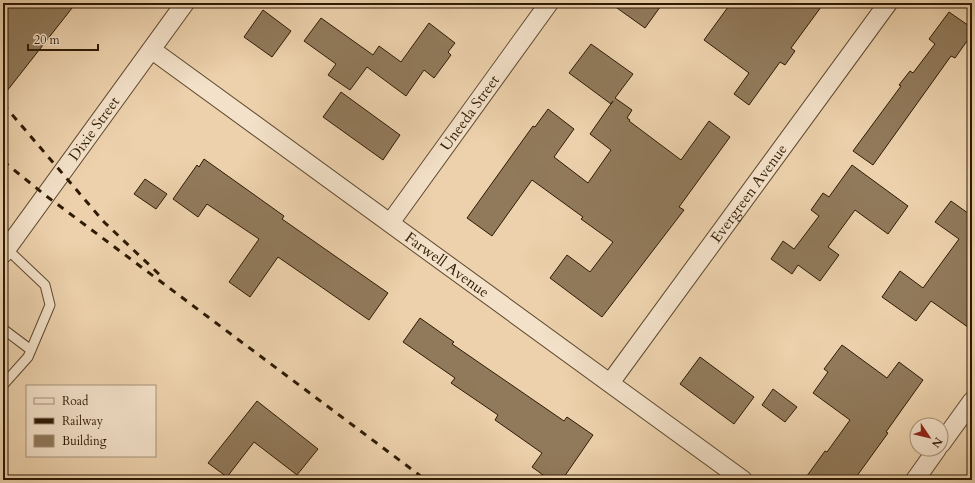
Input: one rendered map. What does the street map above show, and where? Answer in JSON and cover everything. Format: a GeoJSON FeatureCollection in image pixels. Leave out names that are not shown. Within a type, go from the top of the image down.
{"type":"FeatureCollection","features":[{"type":"Feature","properties":{"kind":"street","name":"Dixie Street"},"geometry":{"type":"LineString","coordinates":[[5,251],[185,3]]}},
{"type":"Feature","properties":{"kind":"street","name":"Uneeda Street"},"geometry":{"type":"LineString","coordinates":[[390,223],[549,3]]}},
{"type":"Feature","properties":{"kind":"street","name":"Evergreen Avenue"},"geometry":{"type":"LineString","coordinates":[[610,383],[888,3]]}},
{"type":"Feature","properties":{"kind":"street","name":"Farwell Avenue"},"geometry":{"type":"LineString","coordinates":[[152,50],[742,480]]}},
{"type":"Feature","properties":{"kind":"street"},"geometry":{"type":"LineString","coordinates":[[949,433],[972,401]]}},
{"type":"Feature","properties":{"kind":"street"},"geometry":{"type":"LineString","coordinates":[[915,480],[931,457]]}},
{"type":"Feature","properties":{"kind":"lane"},"geometry":{"type":"LineString","coordinates":[[3,385],[28,357],[50,305],[45,285],[5,251]]}},
{"type":"Feature","properties":{"kind":"lane"},"geometry":{"type":"LineString","coordinates":[[3,328],[31,350]]}},
{"type":"Feature","properties":{"kind":"building"},"geometry":{"type":"Polygon","coordinates":[[[3,3],[76,3],[3,96],[3,3]]]}},
{"type":"Feature","properties":{"kind":"building"},"geometry":{"type":"Polygon","coordinates":[[[610,3],[663,3],[645,28],[610,3]]]}},
{"type":"Feature","properties":{"kind":"building"},"geometry":{"type":"Polygon","coordinates":[[[731,3],[824,3],[791,48],[795,51],[785,65],[780,62],[749,105],[734,94],[749,73],[704,40],[731,3]]]}},
{"type":"Feature","properties":{"kind":"building"},"geometry":{"type":"Polygon","coordinates":[[[263,10],[291,31],[272,57],[244,37],[263,10]]]}},
{"type":"Feature","properties":{"kind":"building"},"geometry":{"type":"Polygon","coordinates":[[[949,12],[972,28],[972,34],[955,58],[951,56],[873,165],[853,151],[901,86],[899,85],[910,71],[913,73],[935,44],[929,39],[949,12]]]}},
{"type":"Feature","properties":{"kind":"building"},"geometry":{"type":"Polygon","coordinates":[[[321,18],[373,55],[379,46],[401,62],[429,23],[455,43],[448,52],[451,55],[434,78],[424,70],[406,96],[367,67],[350,90],[328,75],[336,64],[304,41],[321,18]]]}},
{"type":"Feature","properties":{"kind":"building"},"geometry":{"type":"Polygon","coordinates":[[[591,44],[633,74],[615,98],[632,110],[627,118],[630,120],[629,121],[681,160],[709,121],[730,137],[679,207],[684,210],[602,317],[550,278],[567,255],[590,272],[613,242],[581,219],[583,217],[532,180],[492,236],[467,218],[533,126],[535,127],[548,109],[574,129],[554,157],[588,183],[611,150],[590,134],[611,104],[569,73],[591,44]]]}},
{"type":"Feature","properties":{"kind":"building"},"geometry":{"type":"Polygon","coordinates":[[[341,92],[400,135],[383,160],[323,117],[341,92]]]}},
{"type":"Feature","properties":{"kind":"building"},"geometry":{"type":"Polygon","coordinates":[[[204,159],[284,216],[282,219],[388,293],[369,320],[278,257],[250,297],[229,282],[259,239],[207,204],[198,217],[173,199],[197,165],[199,167],[204,159]]]}},
{"type":"Feature","properties":{"kind":"building"},"geometry":{"type":"Polygon","coordinates":[[[852,165],[908,206],[888,234],[855,210],[828,247],[839,255],[820,281],[798,265],[792,274],[771,259],[783,241],[794,249],[819,216],[811,210],[823,193],[829,197],[852,165]]]}},
{"type":"Feature","properties":{"kind":"building"},"geometry":{"type":"Polygon","coordinates":[[[145,179],[167,194],[156,209],[134,194],[145,179]]]}},
{"type":"Feature","properties":{"kind":"building"},"geometry":{"type":"Polygon","coordinates":[[[951,201],[972,216],[972,330],[931,301],[916,321],[882,297],[900,271],[923,288],[959,239],[935,222],[951,201]]]}},
{"type":"Feature","properties":{"kind":"building"},"geometry":{"type":"Polygon","coordinates":[[[420,318],[454,342],[452,344],[564,421],[567,417],[593,435],[562,480],[550,480],[532,467],[542,453],[495,420],[498,415],[451,383],[455,378],[403,342],[420,318]]]}},
{"type":"Feature","properties":{"kind":"building"},"geometry":{"type":"Polygon","coordinates":[[[842,345],[887,378],[899,362],[923,380],[886,432],[888,433],[854,480],[804,480],[825,451],[827,452],[850,420],[813,393],[828,372],[824,369],[842,345]]]}},
{"type":"Feature","properties":{"kind":"building"},"geometry":{"type":"Polygon","coordinates":[[[700,357],[754,397],[734,424],[680,384],[700,357]]]}},
{"type":"Feature","properties":{"kind":"building"},"geometry":{"type":"Polygon","coordinates":[[[773,389],[797,407],[785,422],[762,405],[773,389]]]}},
{"type":"Feature","properties":{"kind":"building"},"geometry":{"type":"Polygon","coordinates":[[[257,401],[318,449],[297,475],[254,442],[227,477],[208,463],[257,401]]]}},
{"type":"Feature","properties":{"kind":"railway"},"geometry":{"type":"LineString","coordinates":[[3,104],[104,222],[161,276]]}},
{"type":"Feature","properties":{"kind":"railway"},"geometry":{"type":"LineString","coordinates":[[3,161],[45,195],[426,480]]}}]}
